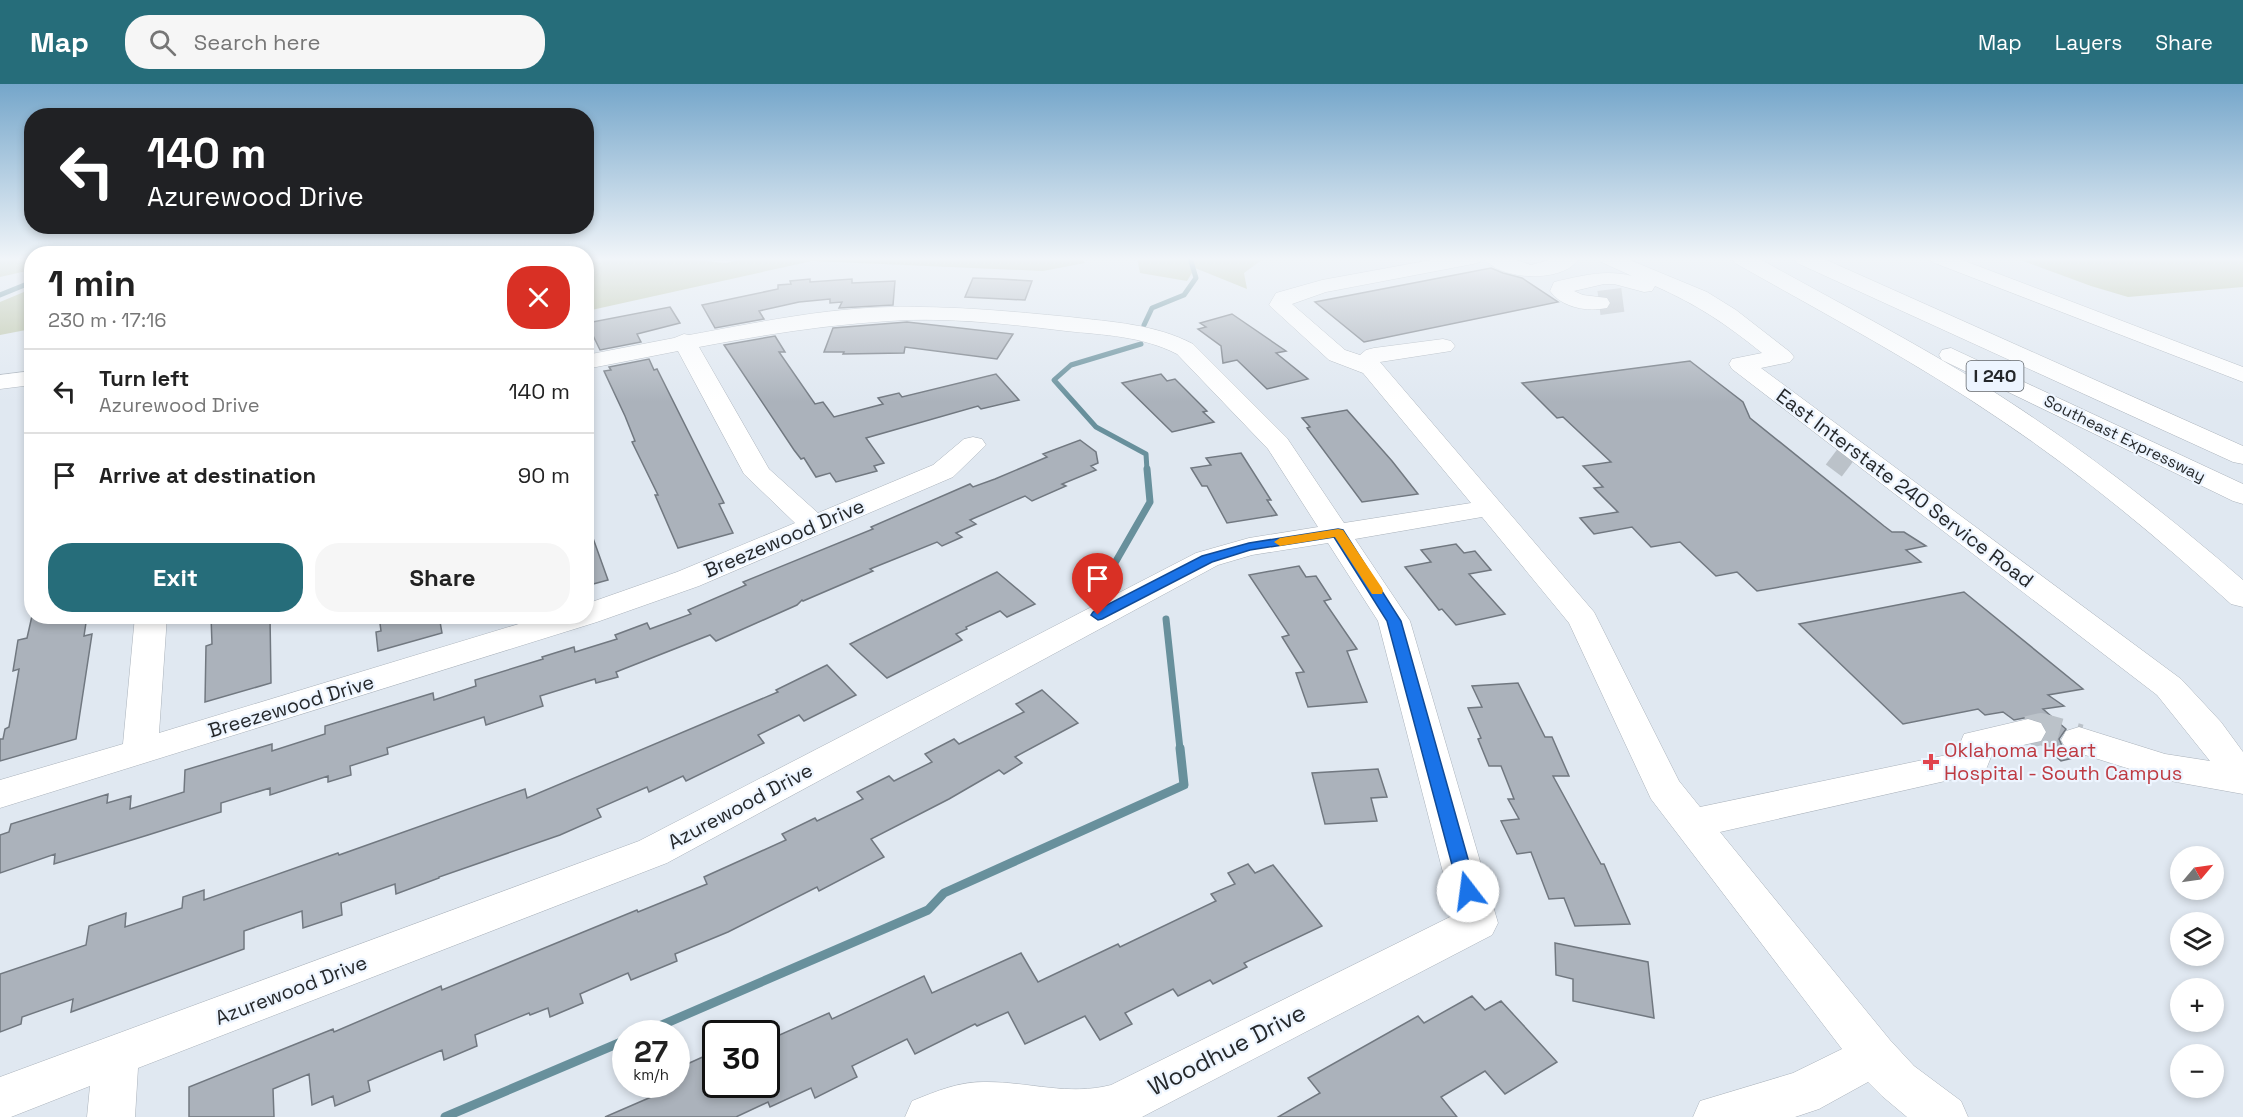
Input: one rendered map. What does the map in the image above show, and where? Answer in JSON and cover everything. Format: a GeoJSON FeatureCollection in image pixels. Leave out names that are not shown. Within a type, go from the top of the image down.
{"type":"FeatureCollection","features":[{"type":"Feature","properties":{"kind":"highway"},"geometry":{"type":"LineString","coordinates":[[1829,306],[1942,371],[2009,413],[2114,487],[2243,597]]}},
{"type":"Feature","properties":{"kind":"highway","name":"Southeast Expressway"},"geometry":{"type":"LineString","coordinates":[[1846,306],[2243,495]]}},
{"type":"Feature","properties":{"kind":"highway","name":"Southeast Expressway"},"geometry":{"type":"LineString","coordinates":[[1913,306],[2243,456]]}},
{"type":"Feature","properties":{"kind":"highway"},"geometry":{"type":"LineString","coordinates":[[1942,319],[2103,379],[2243,436]]}},
{"type":"Feature","properties":{"kind":"street"},"geometry":{"type":"LineString","coordinates":[[1281,306],[1337,355],[1370,367],[1589,628],[1664,789],[1874,1055],[1898,1081],[1944,1117]]}},
{"type":"Feature","properties":{"kind":"street","name":"East Interstate 240 Service Road"},"geometry":{"type":"LineString","coordinates":[[1712,306],[1728,315],[1782,357],[1741,364],[1838,452],[1898,483],[2169,687],[2208,731],[2243,780]]}},
{"type":"Feature","properties":{"kind":"street"},"geometry":{"type":"LineString","coordinates":[[2064,306],[2243,375]]}},
{"type":"Feature","properties":{"kind":"street"},"geometry":{"type":"LineString","coordinates":[[594,360],[684,341],[779,325],[890,314],[986,315],[1142,332],[1166,339],[1196,358],[1272,437],[1338,533]]}},
{"type":"Feature","properties":{"kind":"street"},"geometry":{"type":"LineString","coordinates":[[684,341],[758,474],[814,525]]}},
{"type":"Feature","properties":{"kind":"street"},"geometry":{"type":"LineString","coordinates":[[1370,367],[1369,359],[1374,356],[1443,346]]}},
{"type":"Feature","properties":{"kind":"street"},"geometry":{"type":"LineString","coordinates":[[0,382],[24,379]]}},
{"type":"Feature","properties":{"kind":"street","name":"Breezewood Drive"},"geometry":{"type":"LineString","coordinates":[[594,612],[688,579],[943,471],[973,445]]}},
{"type":"Feature","properties":{"kind":"street","name":"Azurewood Drive"},"geometry":{"type":"LineString","coordinates":[[0,1099],[653,852],[1199,562],[1249,547],[1471,512]]}},
{"type":"Feature","properties":{"kind":"street","name":"Woodhue Drive"},"geometry":{"type":"LineString","coordinates":[[929,1117],[944,1110],[973,1103],[995,1102],[1082,1113],[1118,1105],[1477,923],[1394,621],[1338,533]]}},
{"type":"Feature","properties":{"kind":"street"},"geometry":{"type":"LineString","coordinates":[[140,751],[151,624]]}},
{"type":"Feature","properties":{"kind":"street","name":"Breezewood Drive"},"geometry":{"type":"LineString","coordinates":[[0,794],[140,751],[502,629],[532,624]]}},
{"type":"Feature","properties":{"kind":"street"},"geometry":{"type":"LineString","coordinates":[[1692,823],[1972,763],[1977,742],[2028,732]]}},
{"type":"Feature","properties":{"kind":"street"},"geometry":{"type":"LineString","coordinates":[[2079,740],[2165,767],[2243,780]]}},
{"type":"Feature","properties":{"kind":"street"},"geometry":{"type":"LineString","coordinates":[[1717,1117],[1802,1093],[1874,1055]]}},
{"type":"Feature","properties":{"kind":"street"},"geometry":{"type":"LineString","coordinates":[[111,1117],[116,1056]]}},
{"type":"Feature","properties":{"kind":"green space"},"geometry":{"type":"Polygon","coordinates":[[[0,306],[24,306],[24,330],[0,335],[0,306]]]}},
{"type":"Feature","properties":{"kind":"green space"},"geometry":{"type":"Polygon","coordinates":[[[594,306],[609,306],[594,309],[594,306]]]}},
{"type":"Feature","properties":{"kind":"building"},"geometry":{"type":"Polygon","coordinates":[[[703,306],[780,306],[759,311],[764,319],[715,328],[703,306]]]}},
{"type":"Feature","properties":{"kind":"building"},"geometry":{"type":"Polygon","coordinates":[[[840,306],[871,306],[839,308],[840,306]]]}},
{"type":"Feature","properties":{"kind":"building"},"geometry":{"type":"Polygon","coordinates":[[[1320,306],[1538,306],[1364,342],[1320,306]]]}},
{"type":"Feature","properties":{"kind":"building"},"geometry":{"type":"Polygon","coordinates":[[[670,307],[680,323],[637,334],[641,342],[600,350],[594,338],[594,322],[670,307]]]}},
{"type":"Feature","properties":{"kind":"building"},"geometry":{"type":"Polygon","coordinates":[[[1232,314],[1286,351],[1276,353],[1308,379],[1267,389],[1237,360],[1223,363],[1221,346],[1198,329],[1206,327],[1200,323],[1232,314]]]}},
{"type":"Feature","properties":{"kind":"building"},"geometry":{"type":"Polygon","coordinates":[[[907,322],[1013,334],[997,359],[905,347],[904,353],[824,352],[833,328],[907,322]]]}},
{"type":"Feature","properties":{"kind":"building"},"geometry":{"type":"Polygon","coordinates":[[[775,336],[785,352],[779,352],[815,404],[823,402],[834,417],[883,404],[878,398],[899,393],[902,397],[996,374],[1019,400],[981,409],[978,406],[866,438],[884,463],[874,466],[877,471],[836,482],[830,473],[816,477],[804,458],[801,459],[794,450],[724,345],[775,336]]]}},
{"type":"Feature","properties":{"kind":"building"},"geometry":{"type":"Polygon","coordinates":[[[649,359],[654,370],[657,369],[724,503],[719,504],[733,533],[678,548],[655,495],[658,495],[632,442],[635,441],[625,416],[604,371],[611,370],[609,367],[649,359]]]}},
{"type":"Feature","properties":{"kind":"building"},"geometry":{"type":"Polygon","coordinates":[[[1690,361],[1743,402],[1750,418],[1884,526],[1892,532],[1904,532],[1926,546],[1906,550],[1921,562],[1757,591],[1737,572],[1716,576],[1680,542],[1651,547],[1632,527],[1594,534],[1580,518],[1618,512],[1594,488],[1603,487],[1583,466],[1611,462],[1563,417],[1557,418],[1522,383],[1690,361]]]}},
{"type":"Feature","properties":{"kind":"building"},"geometry":{"type":"Polygon","coordinates":[[[1161,374],[1167,381],[1175,379],[1207,411],[1203,412],[1214,422],[1172,432],[1122,383],[1161,374]]]}},
{"type":"Feature","properties":{"kind":"building"},"geometry":{"type":"Polygon","coordinates":[[[1347,410],[1418,494],[1362,502],[1302,418],[1347,410]]]}},
{"type":"Feature","properties":{"kind":"building"},"geometry":{"type":"Polygon","coordinates":[[[1080,440],[1096,452],[1098,463],[1091,466],[1096,470],[1062,484],[1066,486],[1032,501],[1025,496],[970,520],[976,524],[956,533],[962,537],[942,546],[937,542],[870,569],[873,571],[802,600],[797,605],[716,641],[710,635],[616,672],[618,677],[596,683],[595,679],[540,696],[543,706],[486,725],[484,717],[387,748],[388,754],[350,766],[351,775],[328,782],[328,776],[270,795],[270,788],[221,803],[221,812],[148,835],[54,864],[55,854],[0,873],[0,835],[9,832],[11,824],[108,794],[107,803],[131,796],[130,809],[184,792],[185,770],[272,744],[272,751],[325,734],[325,726],[433,693],[434,700],[476,686],[475,680],[574,647],[575,652],[617,639],[615,635],[647,623],[650,629],[691,614],[688,610],[746,585],[743,582],[873,529],[871,527],[970,484],[973,487],[995,479],[1047,457],[1043,454],[1080,440]]]}},
{"type":"Feature","properties":{"kind":"building"},"geometry":{"type":"Polygon","coordinates":[[[1241,453],[1271,500],[1267,500],[1277,515],[1227,523],[1207,486],[1202,486],[1191,468],[1211,465],[1206,458],[1241,453]]]}},
{"type":"Feature","properties":{"kind":"building"},"geometry":{"type":"Polygon","coordinates":[[[594,541],[608,580],[594,584],[594,541]]]}},
{"type":"Feature","properties":{"kind":"building"},"geometry":{"type":"Polygon","coordinates":[[[1456,544],[1464,553],[1475,551],[1491,570],[1469,574],[1505,614],[1456,625],[1442,609],[1439,610],[1405,567],[1431,562],[1421,550],[1456,544]]]}},
{"type":"Feature","properties":{"kind":"building"},"geometry":{"type":"Polygon","coordinates":[[[1299,566],[1306,577],[1316,576],[1331,599],[1324,601],[1357,649],[1347,651],[1367,702],[1308,707],[1296,673],[1304,672],[1282,637],[1289,635],[1249,575],[1299,566]]]}},
{"type":"Feature","properties":{"kind":"building"},"geometry":{"type":"Polygon","coordinates":[[[997,572],[1035,604],[1007,617],[1000,611],[966,627],[967,629],[956,634],[962,640],[887,678],[850,644],[997,572]]]}},
{"type":"Feature","properties":{"kind":"building"},"geometry":{"type":"Polygon","coordinates":[[[1964,592],[2083,689],[2048,695],[2064,706],[2043,709],[2066,729],[2059,739],[2064,750],[2082,756],[2061,761],[2041,743],[2048,733],[2043,722],[2029,717],[2014,720],[2003,712],[1985,715],[1978,709],[1903,724],[1799,624],[1964,592]]]}},
{"type":"Feature","properties":{"kind":"building"},"geometry":{"type":"Polygon","coordinates":[[[30,624],[86,624],[84,636],[92,634],[76,739],[0,761],[0,739],[3,739],[5,729],[9,727],[19,669],[13,671],[18,640],[27,638],[30,624]]]}},
{"type":"Feature","properties":{"kind":"building"},"geometry":{"type":"Polygon","coordinates":[[[211,624],[270,624],[271,683],[205,702],[206,646],[212,644],[211,624]]]}},
{"type":"Feature","properties":{"kind":"building"},"geometry":{"type":"Polygon","coordinates":[[[380,624],[440,624],[442,633],[378,651],[376,632],[381,631],[380,624]]]}},
{"type":"Feature","properties":{"kind":"building"},"geometry":{"type":"Polygon","coordinates":[[[827,665],[856,695],[804,721],[799,715],[758,735],[764,743],[686,781],[683,776],[649,792],[647,787],[597,809],[601,817],[560,835],[396,894],[395,884],[341,903],[342,915],[303,928],[302,911],[244,931],[244,949],[71,1012],[73,999],[22,1017],[21,1024],[0,1032],[0,974],[86,945],[89,926],[126,913],[125,927],[182,908],[183,897],[204,890],[204,900],[525,789],[527,798],[778,692],[776,690],[827,665]]]}},
{"type":"Feature","properties":{"kind":"building"},"geometry":{"type":"Polygon","coordinates":[[[1518,683],[1545,737],[1552,737],[1569,776],[1553,776],[1601,864],[1604,864],[1630,924],[1575,926],[1564,898],[1549,899],[1531,852],[1517,854],[1501,821],[1519,819],[1508,799],[1514,799],[1501,766],[1489,766],[1478,739],[1481,738],[1468,708],[1482,707],[1472,686],[1518,683]]]}},
{"type":"Feature","properties":{"kind":"building"},"geometry":{"type":"Polygon","coordinates":[[[1042,690],[1078,723],[1015,757],[1022,763],[1004,774],[999,770],[949,799],[871,839],[884,857],[819,891],[817,887],[728,932],[675,954],[677,961],[631,980],[628,973],[580,994],[583,1003],[550,1017],[548,1008],[530,1015],[529,1013],[475,1035],[477,1046],[444,1060],[442,1050],[368,1081],[370,1091],[335,1106],[333,1096],[312,1105],[309,1074],[273,1089],[274,1117],[189,1117],[189,1087],[333,1029],[334,1032],[441,986],[442,990],[637,910],[638,912],[707,884],[704,877],[786,840],[782,834],[815,818],[817,821],[863,799],[857,792],[889,776],[894,781],[932,762],[925,754],[954,739],[959,744],[1024,712],[1016,704],[1042,690]]]}},
{"type":"Feature","properties":{"kind":"building"},"geometry":{"type":"Polygon","coordinates":[[[1378,769],[1387,797],[1371,798],[1377,821],[1325,824],[1312,773],[1378,769]]]}},
{"type":"Feature","properties":{"kind":"building"},"geometry":{"type":"Polygon","coordinates":[[[1248,864],[1255,873],[1273,865],[1322,926],[1244,963],[1247,967],[1213,984],[1210,980],[1178,996],[1173,989],[1125,1013],[1132,1024],[1100,1040],[1085,1016],[1025,1044],[1008,1012],[977,1026],[975,1024],[915,1054],[907,1039],[852,1066],[857,1077],[815,1098],[811,1088],[770,1107],[768,1102],[736,1117],[605,1117],[649,1098],[690,1098],[690,1063],[702,1057],[702,1098],[780,1098],[780,1035],[829,1013],[832,1019],[924,976],[932,993],[1021,953],[1038,982],[1118,944],[1120,947],[1216,901],[1211,894],[1235,884],[1228,873],[1248,864]]]}},
{"type":"Feature","properties":{"kind":"building"},"geometry":{"type":"Polygon","coordinates":[[[1555,943],[1648,962],[1654,1018],[1573,1001],[1573,979],[1556,975],[1555,943]]]}},
{"type":"Feature","properties":{"kind":"building"},"geometry":{"type":"Polygon","coordinates":[[[1472,996],[1485,1010],[1501,1001],[1557,1062],[1505,1094],[1485,1071],[1441,1097],[1457,1117],[1278,1117],[1320,1093],[1308,1078],[1418,1016],[1424,1023],[1472,996]]]}},
{"type":"Feature","properties":{"kind":"waterway"},"geometry":{"type":"LineString","coordinates":[[1144,325],[1152,308],[1156,306]]}},
{"type":"Feature","properties":{"kind":"waterway"},"geometry":{"type":"LineString","coordinates":[[1141,344],[1071,365],[1054,380],[1096,427],[1146,454],[1147,470]]}},
{"type":"Feature","properties":{"kind":"waterway"},"geometry":{"type":"LineString","coordinates":[[1108,575],[1150,502],[1147,469]]}},
{"type":"Feature","properties":{"kind":"waterway"},"geometry":{"type":"LineString","coordinates":[[1166,619],[1180,749]]}},
{"type":"Feature","properties":{"kind":"waterway"},"geometry":{"type":"LineString","coordinates":[[673,1020],[928,910],[944,893],[1184,785],[1180,748]]}},
{"type":"Feature","properties":{"kind":"waterway"},"geometry":{"type":"LineString","coordinates":[[445,1117],[612,1046]]}},
{"type":"Feature","properties":{"kind":"tunnel"},"geometry":{"type":"LineString","coordinates":[[1833,455],[1849,467]]}},
{"type":"Feature","properties":{"kind":"tunnel"},"geometry":{"type":"LineString","coordinates":[[2028,732],[2041,729],[2079,740]]}},
{"type":"Feature","properties":{"kind":"slow traffic"},"geometry":{"type":"LineString","coordinates":[[1280,542],[1338,533],[1377,591]]}},
{"type":"Feature","properties":{"kind":"place","name":"Oklahoma Heart Hospital - South Campus"},"geometry":{"type":"Point","coordinates":[1931,762]}},
{"type":"Feature","properties":{"kind":"route"},"geometry":{"type":"LineString","coordinates":[[1098,615],[1192,565],[1227,552],[1338,533],[1394,621],[1468,891]]}}]}
